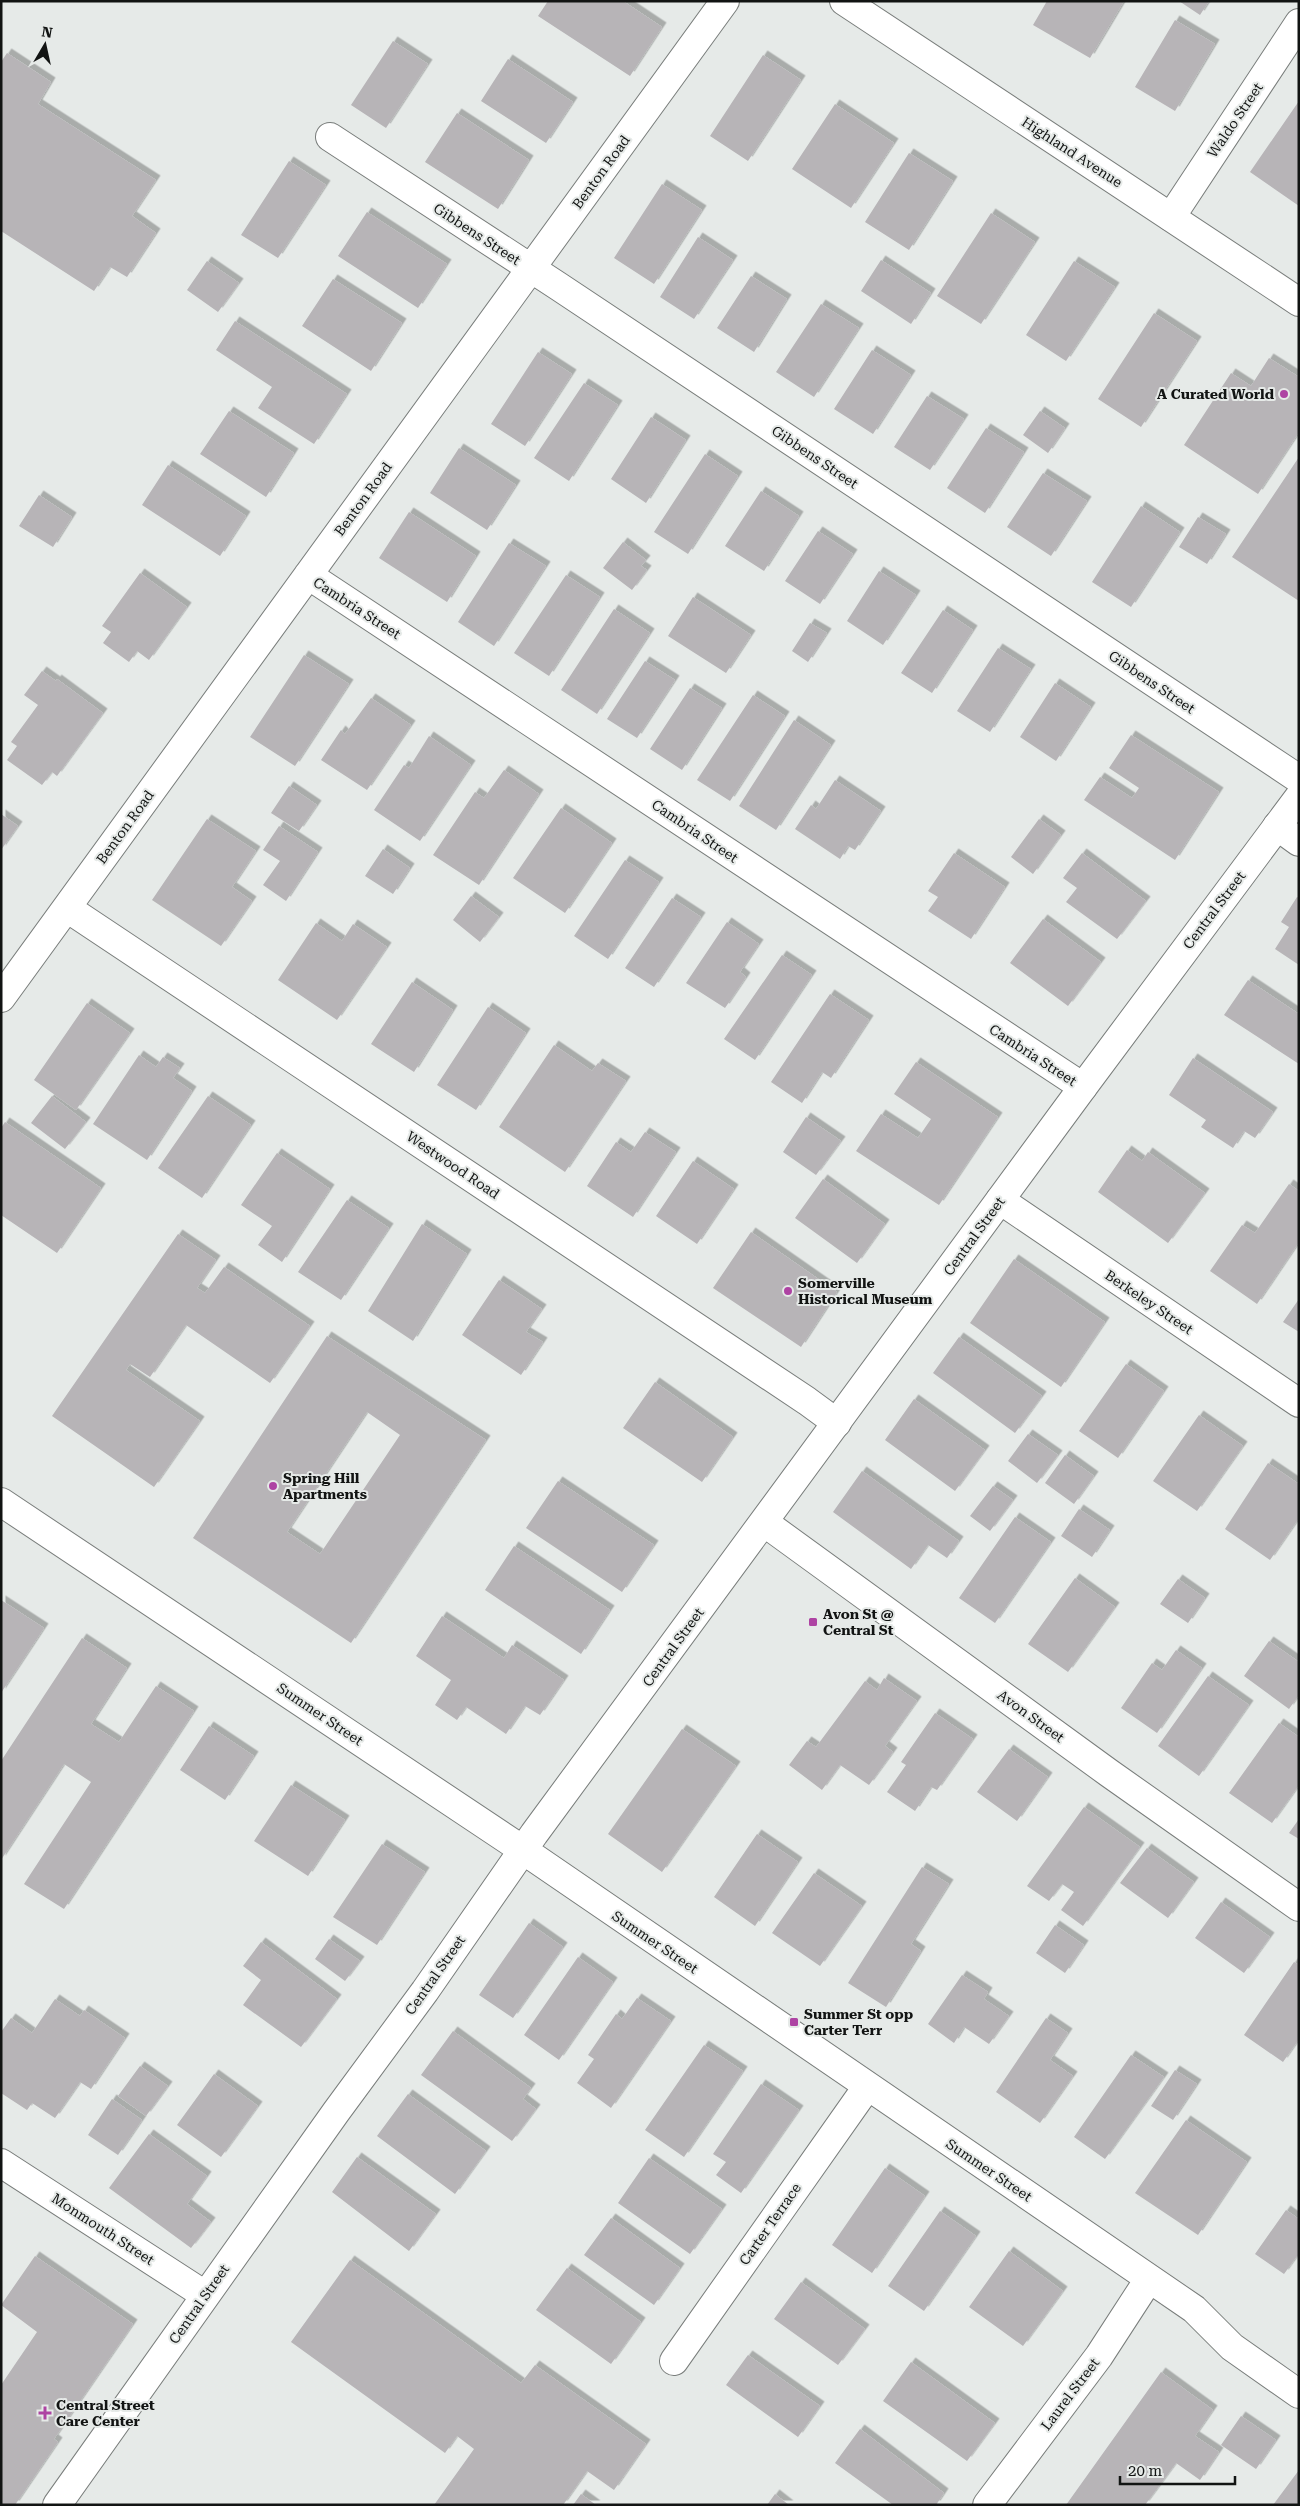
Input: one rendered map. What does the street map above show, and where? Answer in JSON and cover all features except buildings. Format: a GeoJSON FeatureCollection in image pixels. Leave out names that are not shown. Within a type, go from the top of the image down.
{"type":"FeatureCollection","features":[{"type":"Feature","properties":{"kind":"street","name":"Benton Road"},"geometry":{"type":"LineString","coordinates":[[1,998],[725,1]]}},
{"type":"Feature","properties":{"kind":"street","name":"Highland Avenue"},"geometry":{"type":"LineString","coordinates":[[844,1],[1299,302]]}},
{"type":"Feature","properties":{"kind":"street","name":"Waldo Street"},"geometry":{"type":"LineString","coordinates":[[1170,217],[1299,23]]}},
{"type":"Feature","properties":{"kind":"street","name":"Gibbens Street"},"geometry":{"type":"LineString","coordinates":[[330,137],[1299,779]]}},
{"type":"Feature","properties":{"kind":"street","name":"Cambria Street"},"geometry":{"type":"LineString","coordinates":[[308,575],[1083,1087]]}},
{"type":"Feature","properties":{"kind":"street","name":"Central Street"},"geometry":{"type":"LineString","coordinates":[[56,2505],[425,1991],[523,1850],[765,1523],[1083,1087],[1299,797]]}},
{"type":"Feature","properties":{"kind":"street"},"geometry":{"type":"LineString","coordinates":[[1277,826],[1299,842]]}},
{"type":"Feature","properties":{"kind":"street","name":"Westwood Road"},"geometry":{"type":"LineString","coordinates":[[67,908],[837,1423]]}},
{"type":"Feature","properties":{"kind":"street","name":"Berkeley Street"},"geometry":{"type":"LineString","coordinates":[[1000,1200],[1299,1403]]}},
{"type":"Feature","properties":{"kind":"street","name":"Summer Street"},"geometry":{"type":"LineString","coordinates":[[1,1502],[523,1850],[1194,2309],[1241,2354],[1299,2394]]}},
{"type":"Feature","properties":{"kind":"street","name":"Avon Street"},"geometry":{"type":"LineString","coordinates":[[765,1523],[1108,1773],[1299,1907]]}},
{"type":"Feature","properties":{"kind":"street","name":"Carter Terrace"},"geometry":{"type":"LineString","coordinates":[[674,2361],[867,2086]]}},
{"type":"Feature","properties":{"kind":"street","name":"Monmouth Street"},"geometry":{"type":"LineString","coordinates":[[1,2163],[205,2295]]}},
{"type":"Feature","properties":{"kind":"street","name":"Laurel Street"},"geometry":{"type":"LineString","coordinates":[[987,2505],[1099,2356],[1148,2279]]}},
{"type":"Feature","properties":{"kind":"place","name":"A Curated World"},"geometry":{"type":"Point","coordinates":[1284,394]}},
{"type":"Feature","properties":{"kind":"place","name":"Somerville Historical Museum"},"geometry":{"type":"Point","coordinates":[788,1291]}},
{"type":"Feature","properties":{"kind":"place","name":"Spring Hill Apartments"},"geometry":{"type":"Point","coordinates":[273,1486]}},
{"type":"Feature","properties":{"kind":"place","name":"Avon St @ Central St"},"geometry":{"type":"Point","coordinates":[813,1622]}},
{"type":"Feature","properties":{"kind":"place","name":"Summer St opp Carter Terr"},"geometry":{"type":"Point","coordinates":[794,2022]}},
{"type":"Feature","properties":{"kind":"place","name":"Central Street Care Center"},"geometry":{"type":"Point","coordinates":[45,2413]}}]}
